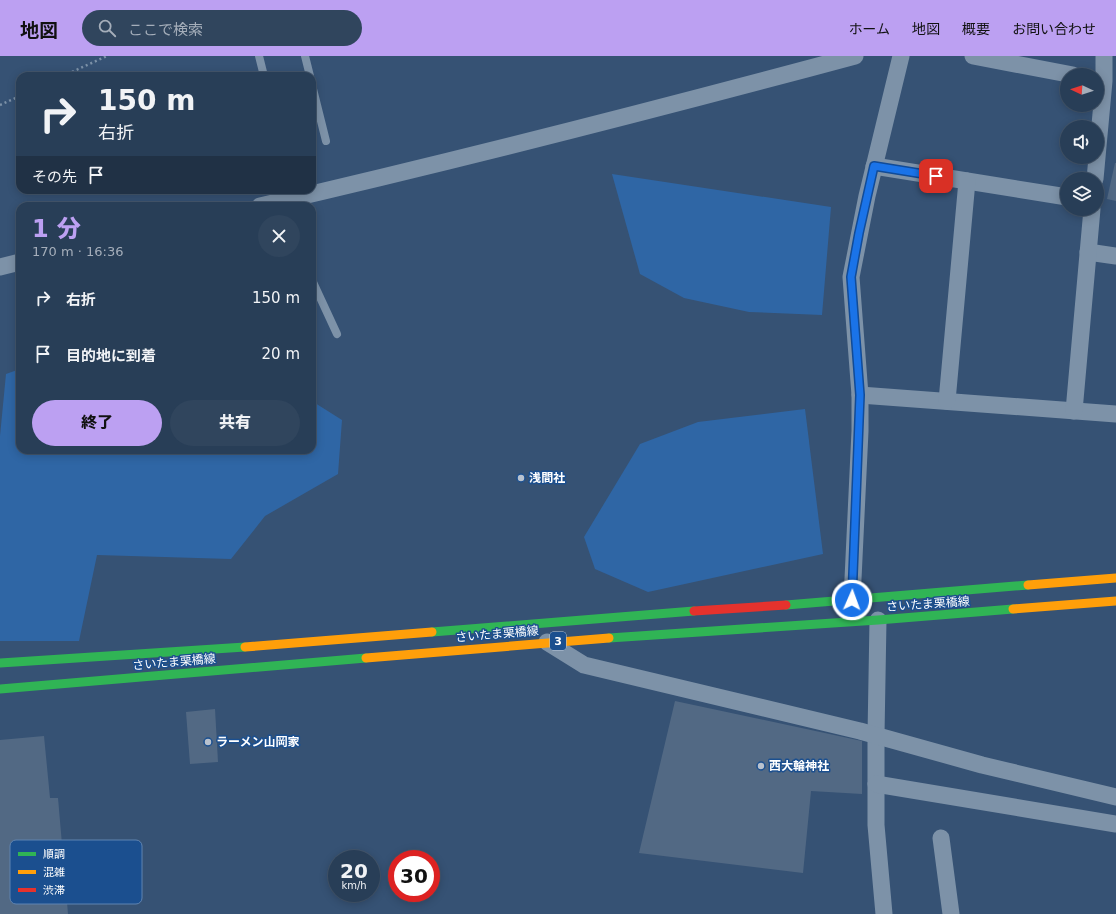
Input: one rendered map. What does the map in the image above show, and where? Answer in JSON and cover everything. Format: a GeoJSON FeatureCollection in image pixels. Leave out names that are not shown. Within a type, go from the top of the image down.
{"type":"FeatureCollection","features":[{"type":"Feature","properties":{"kind":"main road","name":"さいたま栗橋線"},"geometry":{"type":"LineString","coordinates":[[0,662],[302,643],[549,622],[852,600],[1116,578]]}},
{"type":"Feature","properties":{"kind":"main road","name":"さいたま栗橋線"},"geometry":{"type":"LineString","coordinates":[[0,690],[547,642],[878,620],[1116,601]]}},
{"type":"Feature","properties":{"kind":"street"},"geometry":{"type":"LineString","coordinates":[[283,202],[708,96],[855,56]]}},
{"type":"Feature","properties":{"kind":"street"},"geometry":{"type":"LineString","coordinates":[[852,600],[860,395],[851,277],[874,166],[901,56]]}},
{"type":"Feature","properties":{"kind":"street"},"geometry":{"type":"LineString","coordinates":[[973,56],[1060,73]]}},
{"type":"Feature","properties":{"kind":"street"},"geometry":{"type":"LineString","coordinates":[[1096,172],[1105,71]]}},
{"type":"Feature","properties":{"kind":"street"},"geometry":{"type":"LineString","coordinates":[[874,166],[1060,196]]}},
{"type":"Feature","properties":{"kind":"street"},"geometry":{"type":"LineString","coordinates":[[947,401],[967,181]]}},
{"type":"Feature","properties":{"kind":"street"},"geometry":{"type":"LineString","coordinates":[[1074,411],[1091,216]]}},
{"type":"Feature","properties":{"kind":"street"},"geometry":{"type":"LineString","coordinates":[[1088,252],[1116,256]]}},
{"type":"Feature","properties":{"kind":"street"},"geometry":{"type":"LineString","coordinates":[[0,267],[16,263]]}},
{"type":"Feature","properties":{"kind":"street"},"geometry":{"type":"LineString","coordinates":[[860,395],[1116,414]]}},
{"type":"Feature","properties":{"kind":"street"},"geometry":{"type":"LineString","coordinates":[[878,620],[876,825],[884,914]]}},
{"type":"Feature","properties":{"kind":"street"},"geometry":{"type":"LineString","coordinates":[[547,642],[584,666],[876,735],[982,765],[1116,796]]}},
{"type":"Feature","properties":{"kind":"street"},"geometry":{"type":"LineString","coordinates":[[876,784],[1116,824]]}},
{"type":"Feature","properties":{"kind":"street"},"geometry":{"type":"LineString","coordinates":[[941,838],[951,914]]}},
{"type":"Feature","properties":{"kind":"lane"},"geometry":{"type":"LineString","coordinates":[[259,56],[263,72]]}},
{"type":"Feature","properties":{"kind":"lane"},"geometry":{"type":"LineString","coordinates":[[304,56],[309,72]]}},
{"type":"Feature","properties":{"kind":"lane"},"geometry":{"type":"LineString","coordinates":[[316,102],[326,141]]}},
{"type":"Feature","properties":{"kind":"lane"},"geometry":{"type":"LineString","coordinates":[[316,289],[337,334]]}},
{"type":"Feature","properties":{"kind":"path"},"geometry":{"type":"LineString","coordinates":[[72,72],[107,56]]}},
{"type":"Feature","properties":{"kind":"path"},"geometry":{"type":"LineString","coordinates":[[0,105],[16,98]]}},
{"type":"Feature","properties":{"kind":"shaded area"},"geometry":{"type":"Polygon","coordinates":[[[612,174],[831,207],[822,315],[749,312],[684,298],[640,274],[612,174]]]}},
{"type":"Feature","properties":{"kind":"shaded area"},"geometry":{"type":"Polygon","coordinates":[[[16,370],[16,454],[316,454],[316,404],[342,420],[338,474],[265,516],[231,559],[97,555],[79,641],[0,641],[0,436],[6,374],[16,370]]]}},
{"type":"Feature","properties":{"kind":"shaded area"},"geometry":{"type":"Polygon","coordinates":[[[805,409],[823,554],[648,592],[595,569],[584,537],[640,444],[698,422],[805,409]]]}},
{"type":"Feature","properties":{"kind":"building"},"geometry":{"type":"Polygon","coordinates":[[[1116,163],[1116,201],[1107,199],[1116,163]]]}},
{"type":"Feature","properties":{"kind":"building","name":"西大輪神社"},"geometry":{"type":"Polygon","coordinates":[[[675,701],[862,741],[862,794],[811,791],[803,873],[639,853],[675,701]]]}},
{"type":"Feature","properties":{"kind":"building"},"geometry":{"type":"Polygon","coordinates":[[[215,709],[218,762],[190,764],[186,712],[215,709]]]}},
{"type":"Feature","properties":{"kind":"building"},"geometry":{"type":"Polygon","coordinates":[[[44,736],[50,798],[58,798],[62,840],[10,840],[10,904],[67,904],[68,914],[0,914],[0,740],[44,736]]]}},
{"type":"Feature","properties":{"kind":"traffic: fast"},"geometry":{"type":"LineString","coordinates":[[786,605],[1028,585]]}},
{"type":"Feature","properties":{"kind":"traffic: fast"},"geometry":{"type":"LineString","coordinates":[[609,638],[878,620],[1013,609]]}},
{"type":"Feature","properties":{"kind":"traffic: fast"},"geometry":{"type":"LineString","coordinates":[[432,632],[694,611]]}},
{"type":"Feature","properties":{"kind":"traffic: fast"},"geometry":{"type":"LineString","coordinates":[[0,663],[245,647]]}},
{"type":"Feature","properties":{"kind":"traffic: fast"},"geometry":{"type":"LineString","coordinates":[[0,689],[366,658]]}},
{"type":"Feature","properties":{"kind":"traffic: slow"},"geometry":{"type":"LineString","coordinates":[[1028,585],[1116,578]]}},
{"type":"Feature","properties":{"kind":"traffic: slow"},"geometry":{"type":"LineString","coordinates":[[1013,609],[1116,601]]}},
{"type":"Feature","properties":{"kind":"traffic: slow"},"geometry":{"type":"LineString","coordinates":[[245,647],[432,632]]}},
{"type":"Feature","properties":{"kind":"traffic: slow"},"geometry":{"type":"LineString","coordinates":[[366,658],[609,638]]}},
{"type":"Feature","properties":{"kind":"traffic: jam"},"geometry":{"type":"LineString","coordinates":[[694,611],[786,605]]}},
{"type":"Feature","properties":{"kind":"place","name":"浅間社"},"geometry":{"type":"Point","coordinates":[521,478]}},
{"type":"Feature","properties":{"kind":"place","name":"ラーメン山岡家"},"geometry":{"type":"Point","coordinates":[208,742]}},
{"type":"Feature","properties":{"kind":"place","name":"西大輪神社"},"geometry":{"type":"Point","coordinates":[761,766]}},
{"type":"Feature","properties":{"kind":"route"},"geometry":{"type":"LineString","coordinates":[[852,600],[860,431],[860,395],[851,277],[859,233],[874,166],[936,176]]}}]}
